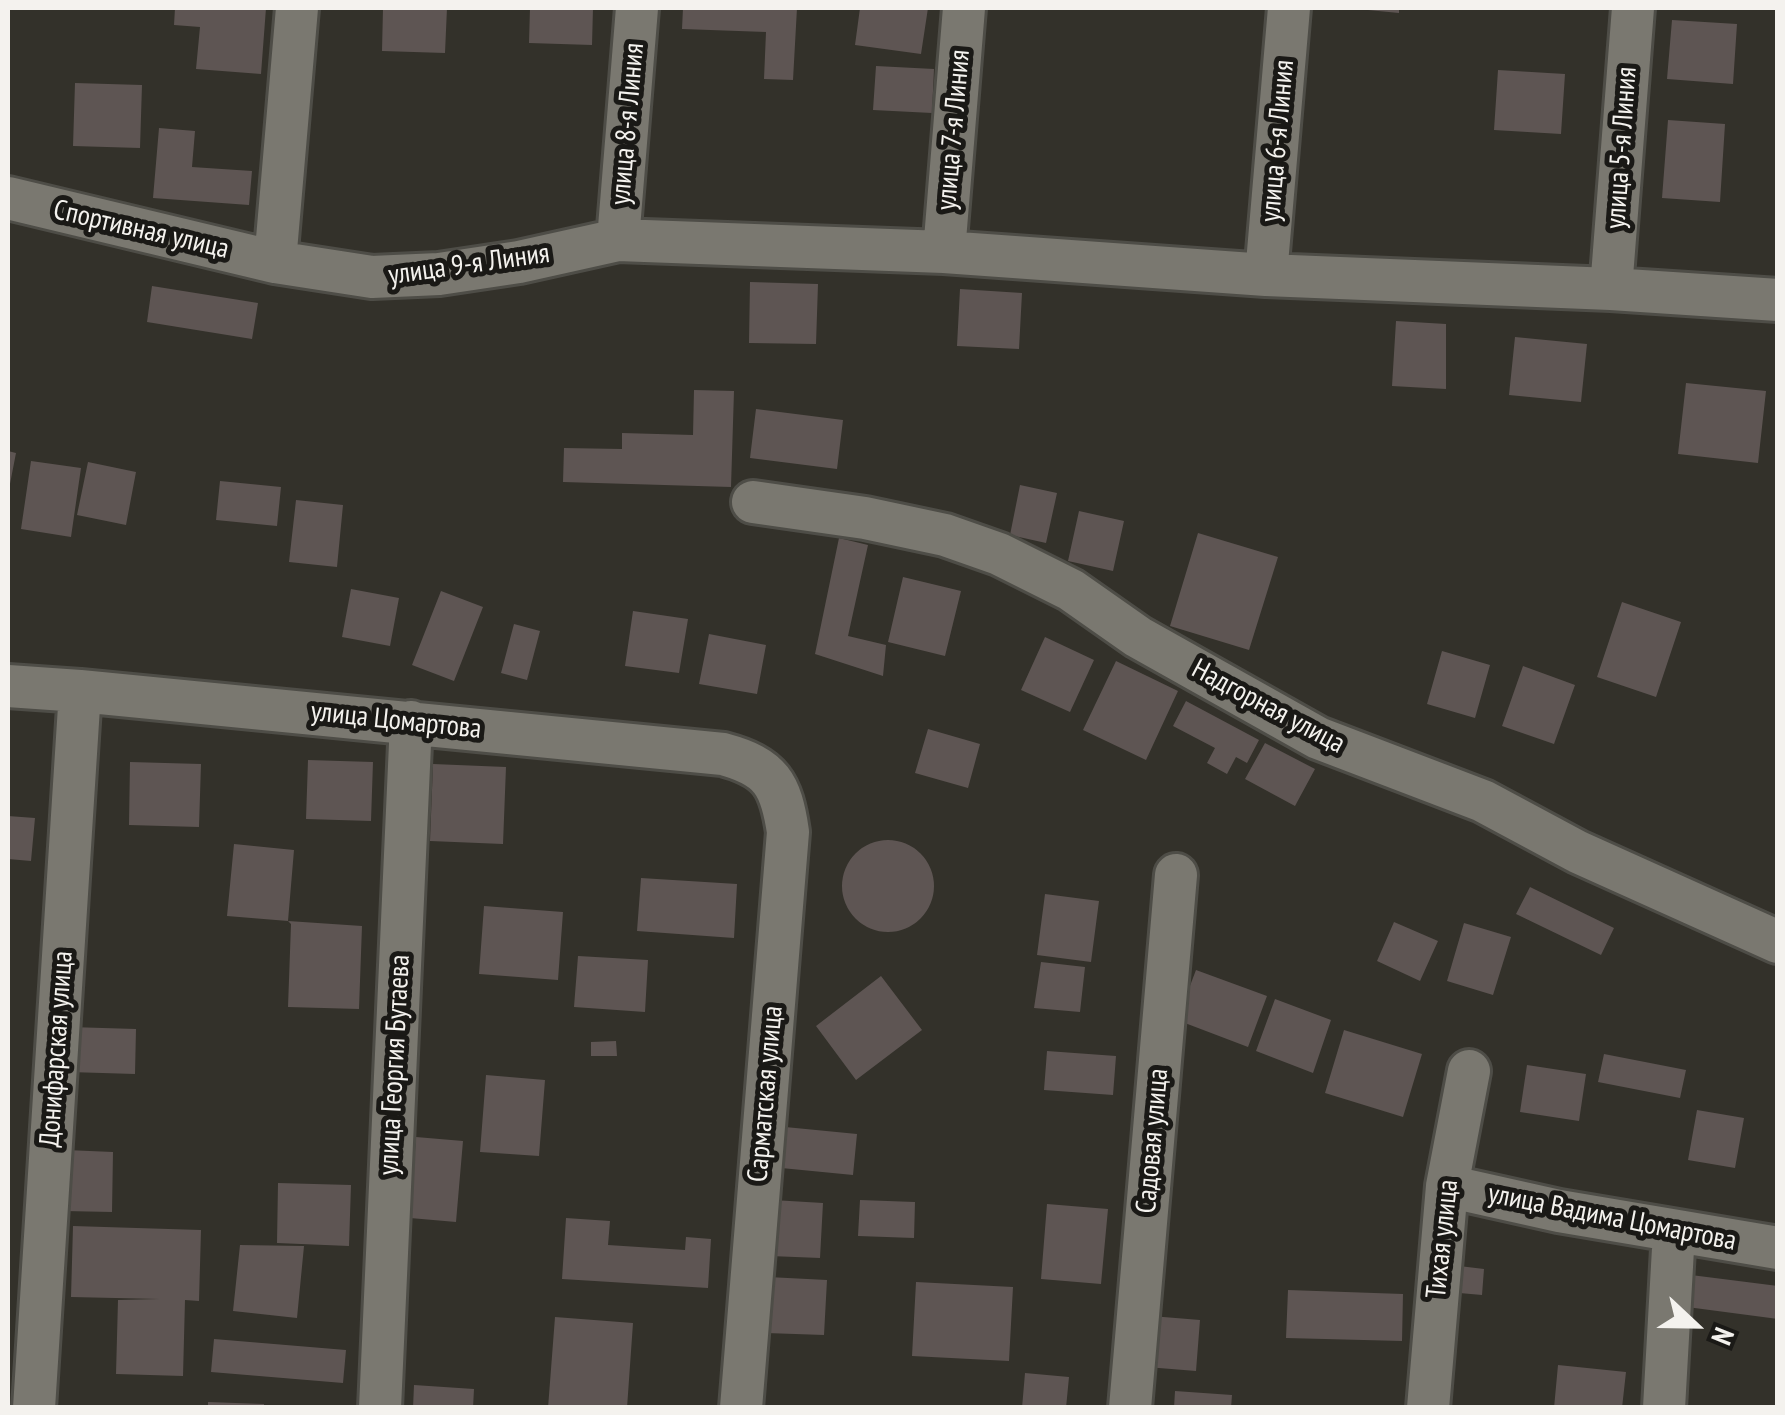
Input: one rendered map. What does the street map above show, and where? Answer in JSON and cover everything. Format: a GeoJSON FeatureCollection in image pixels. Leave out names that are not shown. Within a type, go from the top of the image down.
{"type":"FeatureCollection","features":[{"type":"Feature","properties":{"kind":"street"},"geometry":{"type":"LineString","coordinates":[[276,262],[297,8]]}},
{"type":"Feature","properties":{"kind":"street","name":"улица 8-я Линия"},"geometry":{"type":"LineString","coordinates":[[618,240],[637,8]]}},
{"type":"Feature","properties":{"kind":"street","name":"улица 7-я Линия"},"geometry":{"type":"LineString","coordinates":[[944,252],[964,8]]}},
{"type":"Feature","properties":{"kind":"street","name":"улица 6-я Линия"},"geometry":{"type":"LineString","coordinates":[[1266,275],[1289,8]]}},
{"type":"Feature","properties":{"kind":"street","name":"улица 5-я Линия"},"geometry":{"type":"LineString","coordinates":[[1612,289],[1633,8]]}},
{"type":"Feature","properties":{"kind":"street","name":"Спортивная улица"},"geometry":{"type":"LineString","coordinates":[[8,198],[276,262]]}},
{"type":"Feature","properties":{"kind":"street","name":"улица 9-я Линия"},"geometry":{"type":"LineString","coordinates":[[276,262],[372,278],[438,274],[519,262],[618,240],[944,252],[1266,275],[1778,300]]}},
{"type":"Feature","properties":{"kind":"street","name":"Надгорная улица"},"geometry":{"type":"LineString","coordinates":[[753,502],[865,518],[945,535],[999,554],[1071,590],[1138,638],[1318,738],[1483,802],[1578,852],[1778,942]]}},
{"type":"Feature","properties":{"kind":"street","name":"улица Цомартова"},"geometry":{"type":"LineString","coordinates":[[8,686],[723,754],[752,762],[775,782]]}},
{"type":"Feature","properties":{"kind":"street","name":"Донифарская улица"},"geometry":{"type":"LineString","coordinates":[[34,1408],[80,690]]}},
{"type":"Feature","properties":{"kind":"street","name":"улица Георгия Бутаева"},"geometry":{"type":"LineString","coordinates":[[380,1408],[411,722]]}},
{"type":"Feature","properties":{"kind":"street","name":"Сарматская улица"},"geometry":{"type":"LineString","coordinates":[[741,1408],[788,832],[775,782]]}},
{"type":"Feature","properties":{"kind":"street","name":"Садовая улица"},"geometry":{"type":"LineString","coordinates":[[1130,1408],[1176,876]]}},
{"type":"Feature","properties":{"kind":"street","name":"Тихая улица"},"geometry":{"type":"LineString","coordinates":[[1428,1408],[1447,1186],[1469,1071]]}},
{"type":"Feature","properties":{"kind":"street","name":"улица Вадима Цомартова"},"geometry":{"type":"LineString","coordinates":[[1447,1186],[1559,1211],[1778,1248]]}},
{"type":"Feature","properties":{"kind":"street"},"geometry":{"type":"LineString","coordinates":[[1664,1408],[1674,1231]]}},
{"type":"Feature","properties":{"kind":"building"},"geometry":{"type":"Polygon","coordinates":[[[175,8],[266,8],[261,74],[196,69],[200,27],[174,25],[175,8]]]}},
{"type":"Feature","properties":{"kind":"building"},"geometry":{"type":"Polygon","coordinates":[[[383,8],[447,8],[445,53],[382,51],[383,8]]]}},
{"type":"Feature","properties":{"kind":"building"},"geometry":{"type":"Polygon","coordinates":[[[530,8],[593,8],[592,45],[529,43],[530,8]]]}},
{"type":"Feature","properties":{"kind":"building"},"geometry":{"type":"Polygon","coordinates":[[[683,8],[797,8],[793,80],[764,79],[766,32],[682,29],[683,8]]]}},
{"type":"Feature","properties":{"kind":"building"},"geometry":{"type":"Polygon","coordinates":[[[860,8],[928,8],[921,54],[855,45],[860,8]]]}},
{"type":"Feature","properties":{"kind":"building"},"geometry":{"type":"Polygon","coordinates":[[[1399,8],[1399,13],[1368,10],[1399,8]]]}},
{"type":"Feature","properties":{"kind":"building"},"geometry":{"type":"Polygon","coordinates":[[[1672,20],[1737,24],[1733,84],[1667,79],[1672,20]]]}},
{"type":"Feature","properties":{"kind":"building"},"geometry":{"type":"Polygon","coordinates":[[[876,66],[934,69],[932,113],[873,110],[876,66]]]}},
{"type":"Feature","properties":{"kind":"building"},"geometry":{"type":"Polygon","coordinates":[[[1498,70],[1565,74],[1561,134],[1494,130],[1498,70]]]}},
{"type":"Feature","properties":{"kind":"building"},"geometry":{"type":"Polygon","coordinates":[[[75,83],[142,85],[140,148],[73,146],[75,83]]]}},
{"type":"Feature","properties":{"kind":"building"},"geometry":{"type":"Polygon","coordinates":[[[1668,120],[1725,124],[1720,202],[1662,198],[1668,120]]]}},
{"type":"Feature","properties":{"kind":"building"},"geometry":{"type":"Polygon","coordinates":[[[159,128],[195,131],[192,167],[252,171],[249,205],[153,198],[159,128]]]}},
{"type":"Feature","properties":{"kind":"building"},"geometry":{"type":"Polygon","coordinates":[[[750,282],[818,284],[816,344],[749,343],[750,282]]]}},
{"type":"Feature","properties":{"kind":"building"},"geometry":{"type":"Polygon","coordinates":[[[152,286],[258,303],[252,339],[147,322],[152,286]]]}},
{"type":"Feature","properties":{"kind":"building"},"geometry":{"type":"Polygon","coordinates":[[[960,289],[1022,293],[1019,349],[957,346],[960,289]]]}},
{"type":"Feature","properties":{"kind":"building"},"geometry":{"type":"Polygon","coordinates":[[[1396,321],[1446,324],[1446,389],[1392,386],[1396,321]]]}},
{"type":"Feature","properties":{"kind":"building"},"geometry":{"type":"Polygon","coordinates":[[[1515,337],[1587,344],[1581,402],[1509,395],[1515,337]]]}},
{"type":"Feature","properties":{"kind":"building"},"geometry":{"type":"Polygon","coordinates":[[[1686,383],[1766,391],[1758,463],[1678,454],[1686,383]]]}},
{"type":"Feature","properties":{"kind":"building"},"geometry":{"type":"Polygon","coordinates":[[[694,390],[734,391],[731,487],[563,482],[564,448],[622,449],[622,433],[693,435],[694,390]]]}},
{"type":"Feature","properties":{"kind":"building"},"geometry":{"type":"Polygon","coordinates":[[[756,409],[843,420],[837,469],[750,458],[756,409]]]}},
{"type":"Feature","properties":{"kind":"building"},"geometry":{"type":"Polygon","coordinates":[[[8,451],[16,453],[9,489],[8,489],[8,451]]]}},
{"type":"Feature","properties":{"kind":"building"},"geometry":{"type":"Polygon","coordinates":[[[31,461],[81,468],[71,537],[21,529],[31,461]]]}},
{"type":"Feature","properties":{"kind":"building"},"geometry":{"type":"Polygon","coordinates":[[[88,462],[136,472],[126,525],[77,515],[88,462]]]}},
{"type":"Feature","properties":{"kind":"building"},"geometry":{"type":"Polygon","coordinates":[[[220,481],[281,487],[277,526],[216,520],[220,481]]]}},
{"type":"Feature","properties":{"kind":"building"},"geometry":{"type":"Polygon","coordinates":[[[1020,485],[1057,493],[1046,543],[1010,535],[1020,485]]]}},
{"type":"Feature","properties":{"kind":"building"},"geometry":{"type":"Polygon","coordinates":[[[296,500],[343,505],[337,567],[289,562],[296,500]]]}},
{"type":"Feature","properties":{"kind":"building"},"geometry":{"type":"Polygon","coordinates":[[[1079,511],[1124,521],[1113,571],[1068,561],[1079,511]]]}},
{"type":"Feature","properties":{"kind":"building"},"geometry":{"type":"Polygon","coordinates":[[[1198,533],[1278,557],[1249,650],[1170,626],[1198,533]]]}},
{"type":"Feature","properties":{"kind":"building"},"geometry":{"type":"Polygon","coordinates":[[[839,538],[868,545],[848,636],[886,645],[883,676],[815,654],[839,538]]]}},
{"type":"Feature","properties":{"kind":"building"},"geometry":{"type":"Polygon","coordinates":[[[903,577],[961,591],[945,656],[888,642],[903,577]]]}},
{"type":"Feature","properties":{"kind":"building"},"geometry":{"type":"Polygon","coordinates":[[[351,589],[399,598],[390,646],[342,637],[351,589]]]}},
{"type":"Feature","properties":{"kind":"building"},"geometry":{"type":"Polygon","coordinates":[[[441,591],[483,607],[454,681],[412,665],[441,591]]]}},
{"type":"Feature","properties":{"kind":"building"},"geometry":{"type":"Polygon","coordinates":[[[1622,602],[1681,622],[1656,697],[1597,677],[1622,602]]]}},
{"type":"Feature","properties":{"kind":"building"},"geometry":{"type":"Polygon","coordinates":[[[633,611],[688,619],[679,673],[625,666],[633,611]]]}},
{"type":"Feature","properties":{"kind":"building"},"geometry":{"type":"Polygon","coordinates":[[[514,624],[540,631],[527,680],[501,673],[514,624]]]}},
{"type":"Feature","properties":{"kind":"building"},"geometry":{"type":"Polygon","coordinates":[[[709,634],[766,645],[757,694],[699,684],[709,634]]]}},
{"type":"Feature","properties":{"kind":"building"},"geometry":{"type":"Polygon","coordinates":[[[1045,637],[1094,660],[1070,712],[1021,690],[1045,637]]]}},
{"type":"Feature","properties":{"kind":"building"},"geometry":{"type":"Polygon","coordinates":[[[1442,651],[1490,665],[1475,718],[1427,704],[1442,651]]]}},
{"type":"Feature","properties":{"kind":"building"},"geometry":{"type":"Polygon","coordinates":[[[1116,661],[1178,691],[1146,760],[1083,730],[1116,661]]]}},
{"type":"Feature","properties":{"kind":"building"},"geometry":{"type":"Polygon","coordinates":[[[1523,666],[1575,685],[1554,744],[1502,726],[1523,666]]]}},
{"type":"Feature","properties":{"kind":"building"},"geometry":{"type":"Polygon","coordinates":[[[1186,701],[1259,740],[1247,763],[1236,757],[1227,774],[1207,763],[1215,748],[1173,726],[1186,701]]]}},
{"type":"Feature","properties":{"kind":"building"},"geometry":{"type":"Polygon","coordinates":[[[928,729],[980,744],[968,788],[915,773],[928,729]]]}},
{"type":"Feature","properties":{"kind":"building"},"geometry":{"type":"Polygon","coordinates":[[[1265,743],[1315,769],[1295,806],[1245,779],[1265,743]]]}},
{"type":"Feature","properties":{"kind":"building"},"geometry":{"type":"Polygon","coordinates":[[[308,760],[373,762],[371,821],[306,819],[308,760]]]}},
{"type":"Feature","properties":{"kind":"building"},"geometry":{"type":"Polygon","coordinates":[[[130,762],[201,764],[199,827],[129,825],[130,762]]]}},
{"type":"Feature","properties":{"kind":"building"},"geometry":{"type":"Polygon","coordinates":[[[433,764],[506,767],[503,844],[430,841],[433,764]]]}},
{"type":"Feature","properties":{"kind":"building"},"geometry":{"type":"Polygon","coordinates":[[[8,816],[35,818],[31,861],[8,859],[8,816]]]}},
{"type":"Feature","properties":{"kind":"building"},"geometry":{"type":"Polygon","coordinates":[[[888,840],[906,843],[921,853],[931,868],[931,904],[921,919],[906,929],[888,932],[870,929],[855,919],[845,904],[842,886],[845,868],[855,853],[870,843],[888,840]]]}},
{"type":"Feature","properties":{"kind":"building"},"geometry":{"type":"Polygon","coordinates":[[[234,844],[294,850],[288,921],[227,916],[234,844]]]}},
{"type":"Feature","properties":{"kind":"building"},"geometry":{"type":"Polygon","coordinates":[[[641,878],[737,884],[734,938],[637,931],[641,878]]]}},
{"type":"Feature","properties":{"kind":"building"},"geometry":{"type":"Polygon","coordinates":[[[1530,887],[1614,928],[1601,955],[1516,914],[1530,887]]]}},
{"type":"Feature","properties":{"kind":"building"},"geometry":{"type":"Polygon","coordinates":[[[1045,894],[1099,901],[1091,962],[1037,955],[1045,894]]]}},
{"type":"Feature","properties":{"kind":"building"},"geometry":{"type":"Polygon","coordinates":[[[484,906],[563,912],[558,980],[479,974],[484,906]]]}},
{"type":"Feature","properties":{"kind":"building"},"geometry":{"type":"Polygon","coordinates":[[[288,921],[362,926],[359,1009],[288,1007],[288,921]]]}},
{"type":"Feature","properties":{"kind":"building"},"geometry":{"type":"Polygon","coordinates":[[[1394,922],[1438,941],[1420,981],[1377,961],[1394,922]]]}},
{"type":"Feature","properties":{"kind":"building"},"geometry":{"type":"Polygon","coordinates":[[[1464,923],[1511,937],[1493,995],[1447,981],[1464,923]]]}},
{"type":"Feature","properties":{"kind":"building"},"geometry":{"type":"Polygon","coordinates":[[[578,956],[648,960],[645,1012],[574,1007],[578,956]]]}},
{"type":"Feature","properties":{"kind":"building"},"geometry":{"type":"Polygon","coordinates":[[[1041,962],[1085,967],[1080,1012],[1034,1008],[1041,962]]]}},
{"type":"Feature","properties":{"kind":"building"},"geometry":{"type":"Polygon","coordinates":[[[1196,970],[1267,996],[1248,1047],[1177,1020],[1196,970]]]}},
{"type":"Feature","properties":{"kind":"building"},"geometry":{"type":"Polygon","coordinates":[[[881,976],[922,1030],[856,1080],[816,1026],[881,976]]]}},
{"type":"Feature","properties":{"kind":"building"},"geometry":{"type":"Polygon","coordinates":[[[1275,999],[1331,1020],[1313,1073],[1256,1051],[1275,999]]]}},
{"type":"Feature","properties":{"kind":"building"},"geometry":{"type":"Polygon","coordinates":[[[70,1027],[136,1029],[135,1074],[69,1072],[70,1027]]]}},
{"type":"Feature","properties":{"kind":"building"},"geometry":{"type":"Polygon","coordinates":[[[1344,1030],[1422,1054],[1403,1117],[1325,1093],[1344,1030]]]}},
{"type":"Feature","properties":{"kind":"building"},"geometry":{"type":"Polygon","coordinates":[[[616,1041],[617,1056],[591,1056],[591,1042],[616,1041]]]}},
{"type":"Feature","properties":{"kind":"building"},"geometry":{"type":"Polygon","coordinates":[[[1047,1051],[1116,1056],[1113,1095],[1044,1090],[1047,1051]]]}},
{"type":"Feature","properties":{"kind":"building"},"geometry":{"type":"Polygon","coordinates":[[[1604,1054],[1686,1070],[1680,1098],[1598,1082],[1604,1054]]]}},
{"type":"Feature","properties":{"kind":"building"},"geometry":{"type":"Polygon","coordinates":[[[1527,1065],[1586,1074],[1579,1121],[1520,1112],[1527,1065]]]}},
{"type":"Feature","properties":{"kind":"building"},"geometry":{"type":"Polygon","coordinates":[[[486,1075],[545,1080],[539,1156],[480,1152],[486,1075]]]}},
{"type":"Feature","properties":{"kind":"building"},"geometry":{"type":"Polygon","coordinates":[[[1697,1110],[1744,1118],[1735,1168],[1688,1160],[1697,1110]]]}},
{"type":"Feature","properties":{"kind":"building"},"geometry":{"type":"Polygon","coordinates":[[[775,1126],[857,1134],[853,1175],[771,1167],[775,1126]]]}},
{"type":"Feature","properties":{"kind":"building"},"geometry":{"type":"Polygon","coordinates":[[[416,1137],[463,1141],[456,1222],[410,1218],[416,1137]]]}},
{"type":"Feature","properties":{"kind":"building"},"geometry":{"type":"Polygon","coordinates":[[[66,1150],[113,1152],[112,1212],[64,1211],[66,1150]]]}},
{"type":"Feature","properties":{"kind":"building"},"geometry":{"type":"Polygon","coordinates":[[[278,1183],[351,1185],[349,1246],[277,1243],[278,1183]]]}},
{"type":"Feature","properties":{"kind":"building"},"geometry":{"type":"Polygon","coordinates":[[[773,1200],[823,1203],[820,1258],[770,1256],[773,1200]]]}},
{"type":"Feature","properties":{"kind":"building"},"geometry":{"type":"Polygon","coordinates":[[[860,1200],[915,1202],[914,1238],[858,1236],[860,1200]]]}},
{"type":"Feature","properties":{"kind":"building"},"geometry":{"type":"Polygon","coordinates":[[[1047,1204],[1108,1209],[1101,1284],[1041,1279],[1047,1204]]]}},
{"type":"Feature","properties":{"kind":"building"},"geometry":{"type":"Polygon","coordinates":[[[566,1218],[610,1221],[608,1245],[685,1250],[686,1237],[711,1239],[708,1288],[562,1279],[566,1218]]]}},
{"type":"Feature","properties":{"kind":"building"},"geometry":{"type":"Polygon","coordinates":[[[73,1226],[201,1230],[199,1301],[185,1300],[183,1376],[116,1374],[118,1300],[159,1299],[71,1297],[73,1226]]]}},
{"type":"Feature","properties":{"kind":"building"},"geometry":{"type":"Polygon","coordinates":[[[240,1245],[304,1246],[297,1318],[233,1311],[240,1245]]]}},
{"type":"Feature","properties":{"kind":"building"},"geometry":{"type":"Polygon","coordinates":[[[1451,1265],[1484,1269],[1482,1295],[1448,1292],[1451,1265]]]}},
{"type":"Feature","properties":{"kind":"building"},"geometry":{"type":"Polygon","coordinates":[[[1691,1275],[1778,1286],[1778,1319],[1687,1307],[1691,1275]]]}},
{"type":"Feature","properties":{"kind":"building"},"geometry":{"type":"Polygon","coordinates":[[[768,1277],[827,1280],[824,1335],[766,1333],[768,1277]]]}},
{"type":"Feature","properties":{"kind":"building"},"geometry":{"type":"Polygon","coordinates":[[[916,1282],[1013,1287],[1009,1361],[912,1356],[916,1282]]]}},
{"type":"Feature","properties":{"kind":"building"},"geometry":{"type":"Polygon","coordinates":[[[1288,1290],[1403,1294],[1402,1341],[1286,1338],[1288,1290]]]}},
{"type":"Feature","properties":{"kind":"building"},"geometry":{"type":"Polygon","coordinates":[[[1139,1315],[1200,1320],[1196,1371],[1134,1366],[1139,1315]]]}},
{"type":"Feature","properties":{"kind":"building"},"geometry":{"type":"Polygon","coordinates":[[[555,1317],[633,1323],[627,1408],[548,1408],[555,1317]]]}},
{"type":"Feature","properties":{"kind":"building"},"geometry":{"type":"Polygon","coordinates":[[[214,1339],[346,1350],[343,1383],[211,1372],[214,1339]]]}},
{"type":"Feature","properties":{"kind":"building"},"geometry":{"type":"Polygon","coordinates":[[[1558,1365],[1626,1372],[1622,1408],[1554,1408],[1558,1365]]]}},
{"type":"Feature","properties":{"kind":"building"},"geometry":{"type":"Polygon","coordinates":[[[1025,1373],[1069,1377],[1066,1408],[1022,1408],[1025,1373]]]}},
{"type":"Feature","properties":{"kind":"building"},"geometry":{"type":"Polygon","coordinates":[[[414,1385],[474,1389],[473,1408],[413,1408],[414,1385]]]}},
{"type":"Feature","properties":{"kind":"building"},"geometry":{"type":"Polygon","coordinates":[[[1175,1391],[1232,1395],[1231,1408],[1174,1408],[1175,1391]]]}},
{"type":"Feature","properties":{"kind":"building"},"geometry":{"type":"Polygon","coordinates":[[[208,1402],[264,1404],[264,1408],[208,1408],[208,1402]]]}}]}
